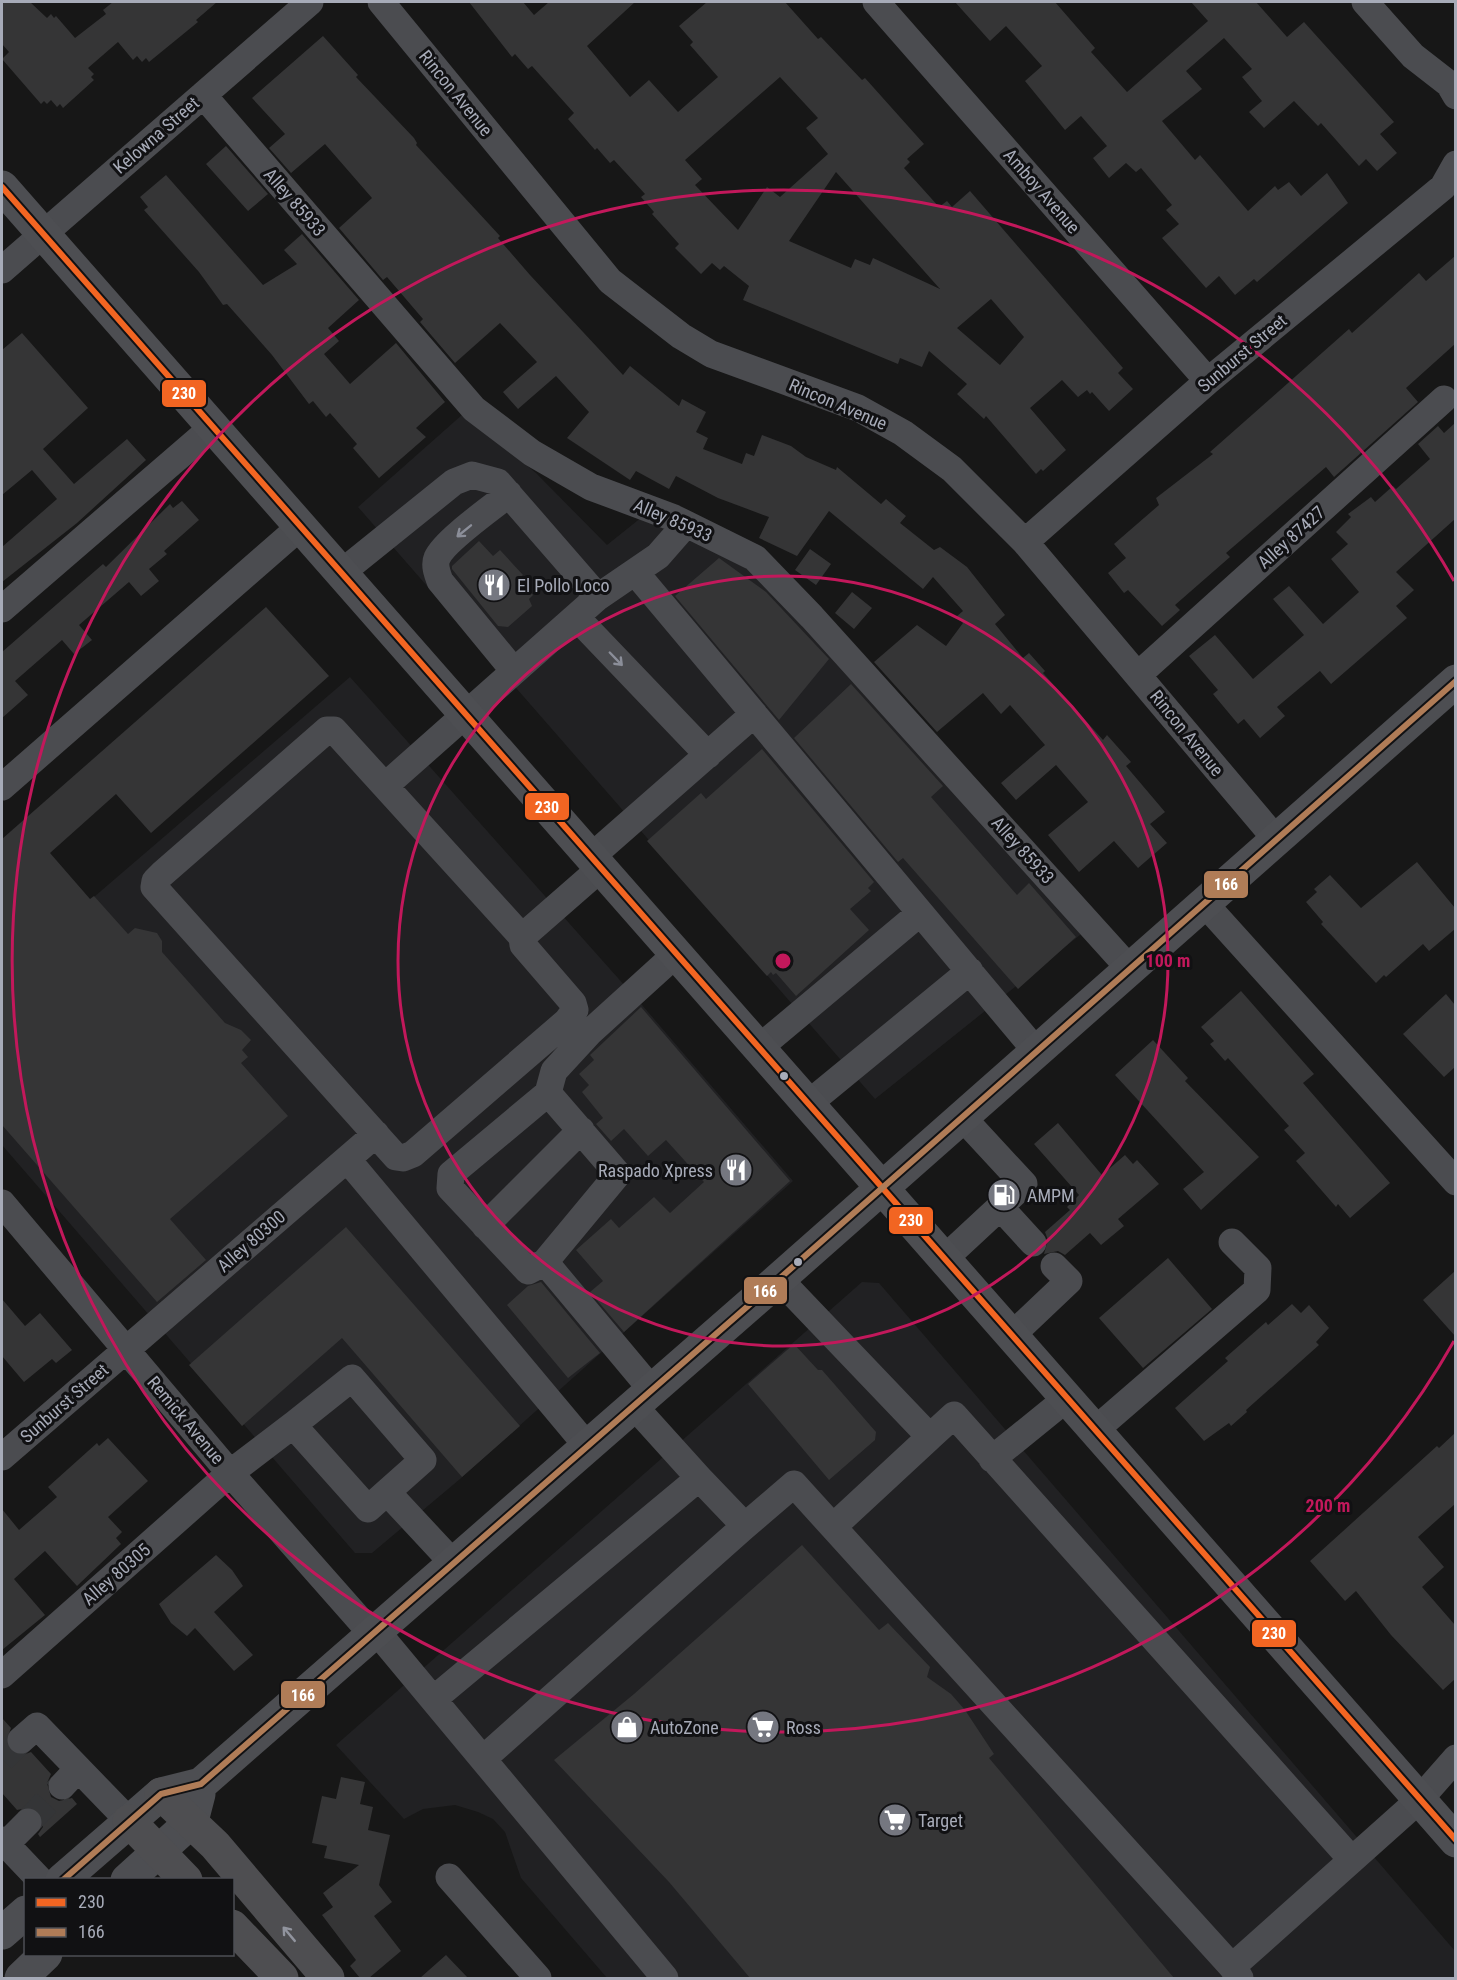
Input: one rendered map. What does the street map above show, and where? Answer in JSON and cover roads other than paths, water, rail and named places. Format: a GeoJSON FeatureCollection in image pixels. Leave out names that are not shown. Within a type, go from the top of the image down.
{"type":"FeatureCollection","features":[{"type":"Feature","properties":{"kind":"highway"},"geometry":{"type":"LineString","coordinates":[[161,1794],[192,1821],[328,1978]]}},
{"type":"Feature","properties":{"kind":"highway"},"geometry":{"type":"LineString","coordinates":[[129,1821],[184,1878]]}},
{"type":"Feature","properties":{"kind":"highway"},"geometry":{"type":"LineString","coordinates":[[234,1928],[282,1978]]}},
{"type":"Feature","properties":{"kind":"main road"},"geometry":{"type":"LineString","coordinates":[[2,187],[1455,1841]]}},
{"type":"Feature","properties":{"kind":"main road"},"geometry":{"type":"LineString","coordinates":[[64,1878],[161,1794],[201,1784],[779,1279],[1455,681]]}},
{"type":"Feature","properties":{"kind":"main road"},"geometry":{"type":"LineString","coordinates":[[129,1878],[192,1821],[201,1784]]}},
{"type":"Feature","properties":{"kind":"main road"},"geometry":{"type":"LineString","coordinates":[[2,1933],[24,1914]]}},
{"type":"Feature","properties":{"kind":"main road"},"geometry":{"type":"LineString","coordinates":[[21,1978],[44,1956]]}},
{"type":"Feature","properties":{"kind":"street","name":"Kelowna Street"},"geometry":{"type":"LineString","coordinates":[[2,270],[310,2]]}},
{"type":"Feature","properties":{"kind":"street","name":"Rincon Avenue"},"geometry":{"type":"LineString","coordinates":[[381,2],[610,281],[681,336],[711,354],[858,408],[903,433],[952,469],[1025,542],[1139,674],[1275,838]]}},
{"type":"Feature","properties":{"kind":"street","name":"Amboy Avenue"},"geometry":{"type":"LineString","coordinates":[[876,2],[1208,381]]}},
{"type":"Feature","properties":{"kind":"street"},"geometry":{"type":"LineString","coordinates":[[1365,2],[1413,56],[1452,90]]}},
{"type":"Feature","properties":{"kind":"street","name":"Alley 85933"},"geometry":{"type":"LineString","coordinates":[[202,95],[474,409],[532,453],[591,487],[686,524],[755,558],[820,625],[1130,968]]}},
{"type":"Feature","properties":{"kind":"street","name":"Sunburst Street"},"geometry":{"type":"LineString","coordinates":[[1025,542],[1208,381],[1443,187],[1455,164]]}},
{"type":"Feature","properties":{"kind":"street","name":"Alley 87427"},"geometry":{"type":"LineString","coordinates":[[1139,674],[1444,399]]}},
{"type":"Feature","properties":{"kind":"street"},"geometry":{"type":"LineString","coordinates":[[2,609],[213,427]]}},
{"type":"Feature","properties":{"kind":"street"},"geometry":{"type":"LineString","coordinates":[[341,573],[453,482],[472,475],[498,482],[598,597]]}},
{"type":"Feature","properties":{"kind":"street"},"geometry":{"type":"LineString","coordinates":[[509,494],[446,546],[438,557],[436,568],[440,581],[514,671]]}},
{"type":"Feature","properties":{"kind":"street"},"geometry":{"type":"LineString","coordinates":[[385,786],[598,597],[658,556],[686,524]]}},
{"type":"Feature","properties":{"kind":"street"},"geometry":{"type":"LineString","coordinates":[[2,787],[300,526]]}},
{"type":"Feature","properties":{"kind":"street"},"geometry":{"type":"LineString","coordinates":[[635,572],[1036,1051]]}},
{"type":"Feature","properties":{"kind":"street"},"geometry":{"type":"LineString","coordinates":[[576,617],[708,755]]}},
{"type":"Feature","properties":{"kind":"street"},"geometry":{"type":"LineString","coordinates":[[522,937],[596,863],[753,714]]}},
{"type":"Feature","properties":{"kind":"street"},"geometry":{"type":"LineString","coordinates":[[327,730],[334,730],[385,786],[522,937],[523,945],[573,1003],[575,1010],[567,1021],[413,1154],[403,1158],[396,1156],[154,887],[155,881],[162,874],[327,730]]}},
{"type":"Feature","properties":{"kind":"street"},"geometry":{"type":"LineString","coordinates":[[1204,903],[1455,1182]]}},
{"type":"Feature","properties":{"kind":"street"},"geometry":{"type":"LineString","coordinates":[[759,1048],[920,913]]}},
{"type":"Feature","properties":{"kind":"street"},"geometry":{"type":"LineString","coordinates":[[548,1093],[618,1174],[545,1262],[528,1271],[450,1188],[451,1174],[548,1093],[554,1071],[589,1033],[676,954]]}},
{"type":"Feature","properties":{"kind":"street"},"geometry":{"type":"LineString","coordinates":[[808,1104],[970,971]]}},
{"type":"Feature","properties":{"kind":"street"},"geometry":{"type":"LineString","coordinates":[[944,1259],[1024,1184],[962,1117]]}},
{"type":"Feature","properties":{"kind":"street"},"geometry":{"type":"LineString","coordinates":[[485,1226],[581,1131]]}},
{"type":"Feature","properties":{"kind":"street","name":"Alley 80300"},"geometry":{"type":"LineString","coordinates":[[126,1348],[376,1134]]}},
{"type":"Feature","properties":{"kind":"street"},"geometry":{"type":"LineString","coordinates":[[347,1159],[588,1447]]}},
{"type":"Feature","properties":{"kind":"street","name":"Remick Avenue"},"geometry":{"type":"LineString","coordinates":[[2,1203],[230,1473],[435,1698],[665,1978]]}},
{"type":"Feature","properties":{"kind":"street"},"geometry":{"type":"LineString","coordinates":[[1000,1207],[1033,1243]]}},
{"type":"Feature","properties":{"kind":"street"},"geometry":{"type":"LineString","coordinates":[[1094,1431],[1257,1290],[1258,1268],[1232,1242]]}},
{"type":"Feature","properties":{"kind":"street"},"geometry":{"type":"LineString","coordinates":[[545,1262],[699,1478],[745,1526]]}},
{"type":"Feature","properties":{"kind":"street"},"geometry":{"type":"LineString","coordinates":[[1011,1336],[1070,1281],[1054,1266]]}},
{"type":"Feature","properties":{"kind":"street"},"geometry":{"type":"LineString","coordinates":[[779,1279],[930,1437]]}},
{"type":"Feature","properties":{"kind":"street","name":"Sunburst Street"},"geometry":{"type":"LineString","coordinates":[[2,1457],[126,1348]]}},
{"type":"Feature","properties":{"kind":"street","name":"Alley 80305"},"geometry":{"type":"LineString","coordinates":[[2,1675],[230,1473],[352,1378],[423,1460],[387,1492]]}},
{"type":"Feature","properties":{"kind":"street"},"geometry":{"type":"LineString","coordinates":[[992,1459],[1066,1399]]}},
{"type":"Feature","properties":{"kind":"street"},"geometry":{"type":"LineString","coordinates":[[833,1527],[954,1415],[1352,1860]]}},
{"type":"Feature","properties":{"kind":"street"},"geometry":{"type":"LineString","coordinates":[[293,1425],[368,1509],[387,1492],[454,1564]]}},
{"type":"Feature","properties":{"kind":"street"},"geometry":{"type":"LineString","coordinates":[[435,1698],[699,1478]]}},
{"type":"Feature","properties":{"kind":"street"},"geometry":{"type":"LineString","coordinates":[[484,1758],[794,1484],[1236,1973],[1352,1860],[1419,1800],[1455,1758]]}},
{"type":"Feature","properties":{"kind":"street"},"geometry":{"type":"LineString","coordinates":[[21,1740],[37,1726],[70,1778],[129,1821]]}},
{"type":"Feature","properties":{"kind":"street"},"geometry":{"type":"LineString","coordinates":[[27,1822],[4,1842],[38,1878]]}},
{"type":"Feature","properties":{"kind":"street"},"geometry":{"type":"LineString","coordinates":[[449,1877],[538,1978]]}},
{"type":"Feature","properties":{"kind":"tunnel"},"geometry":{"type":"LineString","coordinates":[[2,1759],[21,1740]]}},
{"type":"Feature","properties":{"kind":"tunnel"},"geometry":{"type":"LineString","coordinates":[[28,1822],[62,1786]]}},
{"type":"Feature","properties":{"kind":"place","name":"El Pollo Loco"},"geometry":{"type":"Point","coordinates":[494,585]}},
{"type":"Feature","properties":{"kind":"place","name":"Raspado Xpress"},"geometry":{"type":"Point","coordinates":[736,1170]}},
{"type":"Feature","properties":{"kind":"place","name":"AMPM"},"geometry":{"type":"Point","coordinates":[1004,1195]}},
{"type":"Feature","properties":{"kind":"place","name":"AutoZone"},"geometry":{"type":"Point","coordinates":[627,1727]}},
{"type":"Feature","properties":{"kind":"place","name":"Ross"},"geometry":{"type":"Point","coordinates":[763,1727]}},
{"type":"Feature","properties":{"kind":"place","name":"Target"},"geometry":{"type":"Point","coordinates":[895,1820]}}]}
